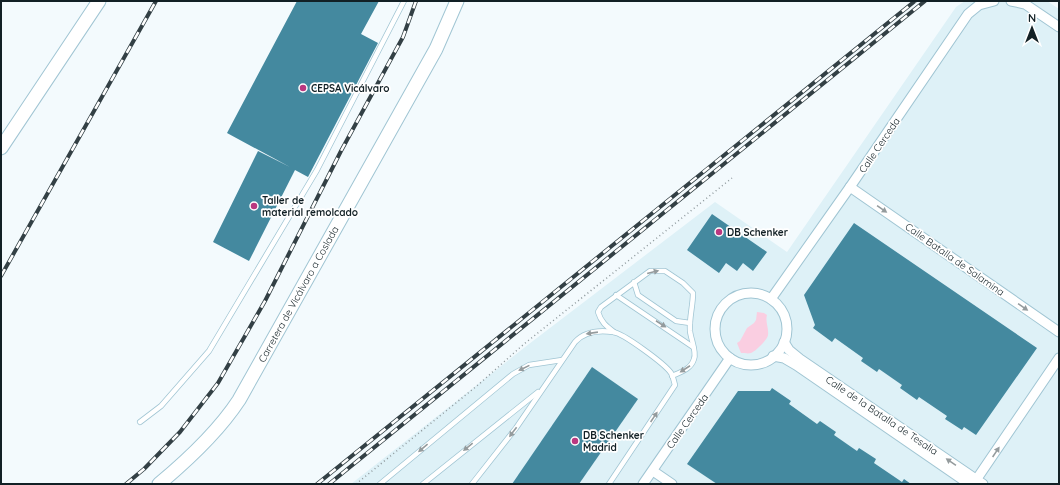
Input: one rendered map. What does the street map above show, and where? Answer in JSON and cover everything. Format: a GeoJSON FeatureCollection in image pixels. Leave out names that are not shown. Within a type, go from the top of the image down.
{"type":"FeatureCollection","features":[{"type":"Feature","properties":{"kind":"street"},"geometry":{"type":"LineString","coordinates":[[1,148],[99,1]]}},
{"type":"Feature","properties":{"kind":"street","name":"Carretera de Vicálvaro a Coslada"},"geometry":{"type":"LineString","coordinates":[[159,484],[182,465],[203,444],[230,414],[239,400],[436,49],[457,1]]}},
{"type":"Feature","properties":{"kind":"street","name":"Calle Cerceda"},"geometry":{"type":"LineString","coordinates":[[771,299],[850,187],[968,14],[979,5],[994,1]]}},
{"type":"Feature","properties":{"kind":"street"},"geometry":{"type":"LineString","coordinates":[[1011,1],[1025,4],[1059,28]]}},
{"type":"Feature","properties":{"kind":"street","name":"Calle Batalla de Salamina"},"geometry":{"type":"LineString","coordinates":[[850,187],[1059,332]]}},
{"type":"Feature","properties":{"kind":"street"},"geometry":{"type":"LineString","coordinates":[[757,293],[771,299],[780,308],[785,318],[786,330],[784,342],[773,356],[759,363],[752,364],[737,362],[730,358],[720,347],[715,333],[716,318],[723,305],[729,300],[742,294],[757,293]]}},
{"type":"Feature","properties":{"kind":"street","name":"Calle de la Batalla de Tesalia"},"geometry":{"type":"LineString","coordinates":[[784,342],[789,350],[800,359],[975,483]]}},
{"type":"Feature","properties":{"kind":"street","name":"Calle de la Batalla de Tesalia"},"geometry":{"type":"LineString","coordinates":[[773,356],[784,358],[796,365],[975,483]]}},
{"type":"Feature","properties":{"kind":"street","name":"Calle Cerceda"},"geometry":{"type":"LineString","coordinates":[[643,484],[730,358]]}},
{"type":"Feature","properties":{"kind":"street"},"geometry":{"type":"LineString","coordinates":[[975,483],[1059,358]]}},
{"type":"Feature","properties":{"kind":"street"},"geometry":{"type":"LineString","coordinates":[[653,470],[672,484]]}},
{"type":"Feature","properties":{"kind":"lane"},"geometry":{"type":"LineString","coordinates":[[140,422],[161,406],[209,351],[317,170],[404,1]]}},
{"type":"Feature","properties":{"kind":"lane"},"geometry":{"type":"LineString","coordinates":[[609,484],[670,395],[675,385],[672,376],[666,368],[641,348],[614,332],[603,323],[598,312],[601,307],[616,295],[650,271],[664,271],[679,280],[693,293],[690,323],[695,358],[686,370],[672,376]]}},
{"type":"Feature","properties":{"kind":"lane"},"geometry":{"type":"LineString","coordinates":[[634,282],[638,295],[676,321],[690,323]]}},
{"type":"Feature","properties":{"kind":"lane"},"geometry":{"type":"LineString","coordinates":[[616,295],[682,338],[693,347]]}},
{"type":"Feature","properties":{"kind":"lane"},"geometry":{"type":"LineString","coordinates":[[472,484],[516,428],[580,336],[592,332],[614,332]]}},
{"type":"Feature","properties":{"kind":"lane"},"geometry":{"type":"LineString","coordinates":[[380,484],[513,374],[529,365],[562,360]]}},
{"type":"Feature","properties":{"kind":"lane"},"geometry":{"type":"LineString","coordinates":[[423,484],[543,388]]}},
{"type":"Feature","properties":{"kind":"path"},"geometry":{"type":"LineString","coordinates":[[356,484],[478,385],[524,344],[732,178]]}},
{"type":"Feature","properties":{"kind":"shaded area"},"geometry":{"type":"Polygon","coordinates":[[[965,1],[1047,1],[1059,9],[1059,484],[351,484],[529,344],[715,202],[787,252],[956,7],[965,1]]]}},
{"type":"Feature","properties":{"kind":"shaded area"},"geometry":{"type":"Polygon","coordinates":[[[757,312],[767,315],[767,337],[753,352],[741,353],[737,343],[740,341],[747,328],[756,320],[757,312]]]}},
{"type":"Feature","properties":{"kind":"building","name":"CEPSA Vicálvaro"},"geometry":{"type":"Polygon","coordinates":[[[297,1],[379,1],[361,34],[378,43],[308,177],[295,170],[249,261],[213,242],[258,151],[290,167],[227,133],[297,1]]]}},
{"type":"Feature","properties":{"kind":"building","name":"DB Schenker"},"geometry":{"type":"Polygon","coordinates":[[[712,214],[767,252],[753,271],[743,263],[737,271],[726,263],[719,273],[687,250],[712,214]]]}},
{"type":"Feature","properties":{"kind":"building"},"geometry":{"type":"Polygon","coordinates":[[[854,223],[1037,348],[976,435],[964,427],[962,430],[945,419],[947,416],[919,397],[917,400],[900,388],[902,385],[879,369],[877,372],[861,361],[863,358],[835,338],[832,342],[813,328],[815,325],[804,295],[854,223]]]}},
{"type":"Feature","properties":{"kind":"building","name":"DB Schenker Madrid"},"geometry":{"type":"Polygon","coordinates":[[[592,367],[638,399],[579,484],[512,484],[592,367]]]}},
{"type":"Feature","properties":{"kind":"building"},"geometry":{"type":"Polygon","coordinates":[[[772,388],[791,401],[789,404],[817,424],[820,421],[836,432],[834,435],[857,451],[859,448],[876,459],[874,463],[902,482],[904,479],[911,484],[717,484],[687,464],[738,391],[770,391],[772,388]]]}},
{"type":"Feature","properties":{"kind":"railway"},"geometry":{"type":"LineString","coordinates":[[1,276],[156,1]]}},
{"type":"Feature","properties":{"kind":"railway"},"geometry":{"type":"LineString","coordinates":[[126,484],[144,469],[180,432],[218,383],[265,301],[341,151],[403,37],[416,1]]}},
{"type":"Feature","properties":{"kind":"railway"},"geometry":{"type":"LineString","coordinates":[[317,484],[915,1]]}},
{"type":"Feature","properties":{"kind":"railway"},"geometry":{"type":"LineString","coordinates":[[329,484],[925,1]]}},
{"type":"Feature","properties":{"kind":"place","name":"CEPSA Vicálvaro"},"geometry":{"type":"Point","coordinates":[303,88]}},
{"type":"Feature","properties":{"kind":"place","name":"Taller de material remolcado"},"geometry":{"type":"Point","coordinates":[254,206]}},
{"type":"Feature","properties":{"kind":"place","name":"DB Schenker"},"geometry":{"type":"Point","coordinates":[719,232]}},
{"type":"Feature","properties":{"kind":"place","name":"DB Schenker Madrid"},"geometry":{"type":"Point","coordinates":[575,441]}}]}
